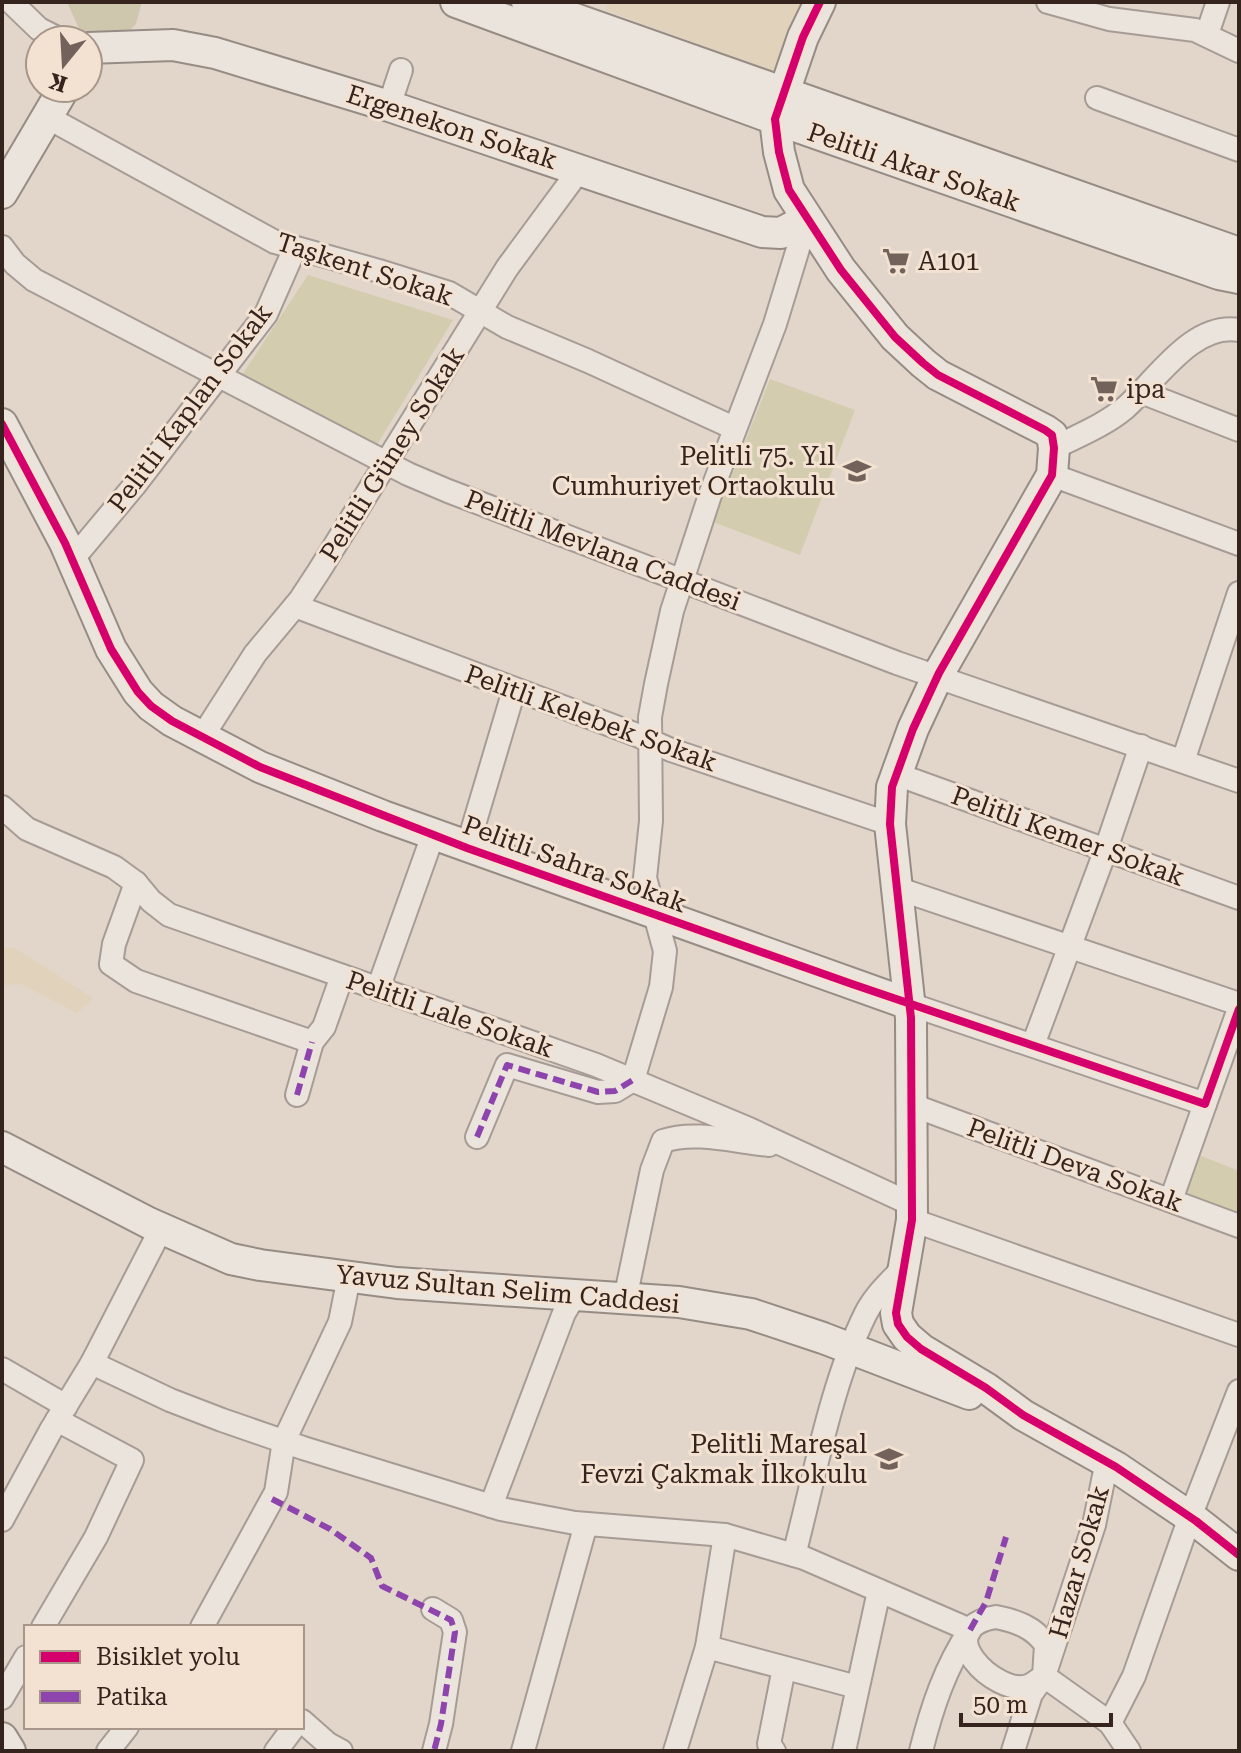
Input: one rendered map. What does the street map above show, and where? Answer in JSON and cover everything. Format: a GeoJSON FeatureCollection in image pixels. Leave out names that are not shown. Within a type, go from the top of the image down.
{"type":"FeatureCollection","features":[{"type":"Feature","properties":{"kind":"street"},"geometry":{"type":"LineString","coordinates":[[11,2],[34,24]]}},
{"type":"Feature","properties":{"kind":"street","name":"Pelitli Akar Sokak"},"geometry":{"type":"LineString","coordinates":[[456,2],[1239,253]]}},
{"type":"Feature","properties":{"kind":"street","name":"Pelitli Akar Sokak"},"geometry":{"type":"LineString","coordinates":[[527,2],[779,105],[1219,274],[1239,278]]}},
{"type":"Feature","properties":{"kind":"street"},"geometry":{"type":"LineString","coordinates":[[820,2],[803,37],[779,105],[775,133],[789,190],[850,281],[895,337],[938,375],[1052,435],[1053,462]]}},
{"type":"Feature","properties":{"kind":"street"},"geometry":{"type":"LineString","coordinates":[[1048,2],[1109,19],[1195,30],[1239,51]]}},
{"type":"Feature","properties":{"kind":"street"},"geometry":{"type":"LineString","coordinates":[[1207,34],[1218,2]]}},
{"type":"Feature","properties":{"kind":"street","name":"Ergenekon Sokak"},"geometry":{"type":"LineString","coordinates":[[104,47],[173,45],[201,50],[389,106],[762,232],[781,233],[807,219]]}},
{"type":"Feature","properties":{"kind":"street"},"geometry":{"type":"LineString","coordinates":[[389,106],[401,70]]}},
{"type":"Feature","properties":{"kind":"street"},"geometry":{"type":"LineString","coordinates":[[1097,98],[1239,150]]}},
{"type":"Feature","properties":{"kind":"street"},"geometry":{"type":"LineString","coordinates":[[2,193],[55,104]]}},
{"type":"Feature","properties":{"kind":"street","name":"Taşkent Sokak"},"geometry":{"type":"LineString","coordinates":[[47,117],[275,242],[449,293],[507,327],[734,428]]}},
{"type":"Feature","properties":{"kind":"street","name":"Pelitli Güney Sokak"},"geometry":{"type":"LineString","coordinates":[[202,737],[255,654],[295,606],[507,268],[580,169]]}},
{"type":"Feature","properties":{"kind":"street"},"geometry":{"type":"LineString","coordinates":[[477,1137],[507,1065],[598,1092],[615,1091],[633,1080],[661,987],[665,951],[645,878],[651,821],[650,717],[656,684],[682,580],[734,428],[775,324],[807,219]]}},
{"type":"Feature","properties":{"kind":"street","name":"Pelitli Mevlana Caddesi"},"geometry":{"type":"LineString","coordinates":[[2,247],[15,264],[34,280],[448,491],[938,677],[1239,781]]}},
{"type":"Feature","properties":{"kind":"street","name":"Pelitli Kaplan Sokak"},"geometry":{"type":"LineString","coordinates":[[72,560],[134,486],[266,314],[295,248]]}},
{"type":"Feature","properties":{"kind":"street"},"geometry":{"type":"LineString","coordinates":[[1232,329],[1190,345],[1114,416],[1053,462],[938,677],[896,774],[890,824],[909,1004],[912,1105],[911,1212],[896,1313],[898,1324],[921,1349],[986,1388],[1023,1415],[1107,1461],[1190,1517],[1239,1555]]}},
{"type":"Feature","properties":{"kind":"street"},"geometry":{"type":"LineString","coordinates":[[1141,392],[1239,430]]}},
{"type":"Feature","properties":{"kind":"street","name":"Pelitli Sahra Sokak"},"geometry":{"type":"LineString","coordinates":[[2,424],[72,560],[111,649],[138,692],[161,714],[260,767],[467,848],[909,1004],[1205,1104]]}},
{"type":"Feature","properties":{"kind":"street"},"geometry":{"type":"LineString","coordinates":[[1053,462],[1239,544]]}},
{"type":"Feature","properties":{"kind":"street"},"geometry":{"type":"LineString","coordinates":[[1183,761],[1239,593]]}},
{"type":"Feature","properties":{"kind":"street","name":"Pelitli Kelebek Sokak"},"geometry":{"type":"LineString","coordinates":[[295,606],[651,741],[890,824]]}},
{"type":"Feature","properties":{"kind":"street"},"geometry":{"type":"LineString","coordinates":[[467,848],[514,690]]}},
{"type":"Feature","properties":{"kind":"street"},"geometry":{"type":"LineString","coordinates":[[1033,1045],[1141,746]]}},
{"type":"Feature","properties":{"kind":"street","name":"Pelitli Kemer Sokak"},"geometry":{"type":"LineString","coordinates":[[896,774],[1239,898]]}},
{"type":"Feature","properties":{"kind":"street","name":"Pelitli Lale Sokak"},"geometry":{"type":"LineString","coordinates":[[2,807],[27,829],[114,867],[136,883],[151,901],[169,915],[633,1080],[787,1146],[911,1212],[1239,1335]]}},
{"type":"Feature","properties":{"kind":"street"},"geometry":{"type":"LineString","coordinates":[[378,989],[433,835]]}},
{"type":"Feature","properties":{"kind":"street"},"geometry":{"type":"LineString","coordinates":[[136,883],[114,944],[111,964],[136,981],[312,1042]]}},
{"type":"Feature","properties":{"kind":"street"},"geometry":{"type":"LineString","coordinates":[[899,889],[1239,1007],[1171,1200]]}},
{"type":"Feature","properties":{"kind":"street"},"geometry":{"type":"LineString","coordinates":[[297,1095],[312,1042],[324,1027],[342,976]]}},
{"type":"Feature","properties":{"kind":"street","name":"Pelitli Deva Sokak"},"geometry":{"type":"LineString","coordinates":[[912,1105],[1239,1226]]}},
{"type":"Feature","properties":{"kind":"street"},"geometry":{"type":"LineString","coordinates":[[625,1299],[652,1170],[663,1141],[676,1136],[787,1146]]}},
{"type":"Feature","properties":{"kind":"street","name":"Yavuz Sultan Selim Caddesi"},"geometry":{"type":"LineString","coordinates":[[2,1147],[161,1229],[231,1259],[397,1283],[679,1302],[751,1314],[1023,1415]]}},
{"type":"Feature","properties":{"kind":"street"},"geometry":{"type":"LineString","coordinates":[[2,1520],[92,1363],[161,1229]]}},
{"type":"Feature","properties":{"kind":"street"},"geometry":{"type":"LineString","coordinates":[[794,1555],[842,1374],[866,1313],[904,1267]]}},
{"type":"Feature","properties":{"kind":"street"},"geometry":{"type":"LineString","coordinates":[[203,1625],[276,1492],[284,1441],[340,1322],[349,1277]]}},
{"type":"Feature","properties":{"kind":"street"},"geometry":{"type":"LineString","coordinates":[[491,1506],[564,1313],[575,1295]]}},
{"type":"Feature","properties":{"kind":"street"},"geometry":{"type":"LineString","coordinates":[[92,1363],[170,1400],[284,1441],[491,1506],[586,1524],[725,1535],[794,1555],[970,1630]]}},
{"type":"Feature","properties":{"kind":"street"},"geometry":{"type":"LineString","coordinates":[[2,1369],[132,1460],[96,1537],[44,1625]]}},
{"type":"Feature","properties":{"kind":"street"},"geometry":{"type":"LineString","coordinates":[[1110,1723],[1134,1676],[1190,1517],[1230,1442],[1239,1391]]}},
{"type":"Feature","properties":{"kind":"street","name":"Hazar Sokak"},"geometry":{"type":"LineString","coordinates":[[1013,1751],[1031,1694],[1044,1676],[1094,1525],[1107,1461]]}},
{"type":"Feature","properties":{"kind":"street"},"geometry":{"type":"LineString","coordinates":[[523,1751],[586,1524]]}},
{"type":"Feature","properties":{"kind":"street"},"geometry":{"type":"LineString","coordinates":[[675,1751],[707,1647],[725,1535]]}},
{"type":"Feature","properties":{"kind":"street"},"geometry":{"type":"LineString","coordinates":[[844,1751],[879,1591]]}},
{"type":"Feature","properties":{"kind":"street"},"geometry":{"type":"LineString","coordinates":[[433,1609],[451,1620],[455,1632],[434,1751]]}},
{"type":"Feature","properties":{"kind":"street"},"geometry":{"type":"LineString","coordinates":[[921,1751],[932,1705],[953,1656],[975,1623],[996,1617],[1012,1620],[1032,1630],[1046,1645],[1044,1676]]}},
{"type":"Feature","properties":{"kind":"street"},"geometry":{"type":"LineString","coordinates":[[970,1630],[966,1640],[969,1656],[987,1673],[1018,1687],[1027,1687],[1044,1676]]}},
{"type":"Feature","properties":{"kind":"street"},"geometry":{"type":"LineString","coordinates":[[707,1647],[857,1687]]}},
{"type":"Feature","properties":{"kind":"street"},"geometry":{"type":"LineString","coordinates":[[2,1698],[24,1660]]}},
{"type":"Feature","properties":{"kind":"street"},"geometry":{"type":"LineString","coordinates":[[774,1751],[769,1744],[784,1668]]}},
{"type":"Feature","properties":{"kind":"street"},"geometry":{"type":"LineString","coordinates":[[1044,1676],[1110,1723],[1124,1749]]}},
{"type":"Feature","properties":{"kind":"street"},"geometry":{"type":"LineString","coordinates":[[304,1723],[341,1751]]}},
{"type":"Feature","properties":{"kind":"street"},"geometry":{"type":"LineString","coordinates":[[108,1751],[125,1729]]}},
{"type":"Feature","properties":{"kind":"street"},"geometry":{"type":"LineString","coordinates":[[276,1751],[292,1729]]}},
{"type":"Feature","properties":{"kind":"street"},"geometry":{"type":"LineString","coordinates":[[2,1738],[10,1751]]}},
{"type":"Feature","properties":{"kind":"shaded area"},"geometry":{"type":"Polygon","coordinates":[[[67,2],[142,2],[136,24],[129,31],[104,31],[104,24],[77,24],[67,2]]]}},
{"type":"Feature","properties":{"kind":"shaded area"},"geometry":{"type":"Polygon","coordinates":[[[608,2],[807,2],[776,72],[605,10],[608,2]]]}},
{"type":"Feature","properties":{"kind":"shaded area"},"geometry":{"type":"Polygon","coordinates":[[[308,275],[453,320],[375,448],[242,375],[308,275]]]}},
{"type":"Feature","properties":{"kind":"shaded area"},"geometry":{"type":"Polygon","coordinates":[[[770,379],[855,410],[800,555],[713,522],[770,379]]]}},
{"type":"Feature","properties":{"kind":"shaded area"},"geometry":{"type":"Polygon","coordinates":[[[13,947],[93,999],[77,1013],[21,984],[2,985],[2,950],[13,947]]]}},
{"type":"Feature","properties":{"kind":"shaded area"},"geometry":{"type":"Polygon","coordinates":[[[1194,1153],[1239,1171],[1239,1223],[1178,1198],[1194,1153]]]}},
{"type":"Feature","properties":{"kind":"marked path"},"geometry":{"type":"LineString","coordinates":[[297,1095],[312,1042]]}},
{"type":"Feature","properties":{"kind":"marked path"},"geometry":{"type":"LineString","coordinates":[[477,1137],[507,1065],[598,1092],[615,1091],[633,1080]]}},
{"type":"Feature","properties":{"kind":"marked path"},"geometry":{"type":"LineString","coordinates":[[272,1499],[330,1529],[371,1558],[382,1586],[451,1620],[455,1632],[434,1751]]}},
{"type":"Feature","properties":{"kind":"marked path"},"geometry":{"type":"LineString","coordinates":[[970,1630],[986,1602],[1006,1537]]}},
{"type":"Feature","properties":{"kind":"cycle path"},"geometry":{"type":"LineString","coordinates":[[820,2],[803,37],[775,119],[779,152],[789,190],[841,270],[895,337],[938,375],[1045,430],[1052,435],[1054,448],[1052,475],[939,673],[913,729],[892,787],[890,824],[911,1018],[912,1220],[896,1313],[898,1324],[921,1349],[986,1388],[1023,1415],[1116,1467],[1196,1521],[1239,1555]]}},
{"type":"Feature","properties":{"kind":"cycle path"},"geometry":{"type":"LineString","coordinates":[[2,424],[65,543],[111,649],[138,692],[172,721],[260,767],[467,848],[1205,1104],[1239,1009]]}},
{"type":"Feature","properties":{"kind":"place","name":"A101"},"geometry":{"type":"Point","coordinates":[896,261]}},
{"type":"Feature","properties":{"kind":"place","name":"ipa"},"geometry":{"type":"Point","coordinates":[1104,389]}},
{"type":"Feature","properties":{"kind":"place","name":"Pelitli 75. Yıl Cumhuriyet Ortaokulu"},"geometry":{"type":"Point","coordinates":[857,471]}},
{"type":"Feature","properties":{"kind":"place","name":"Pelitli Mareşal Fevzi Çakmak İlkokulu"},"geometry":{"type":"Point","coordinates":[889,1459]}}]}
